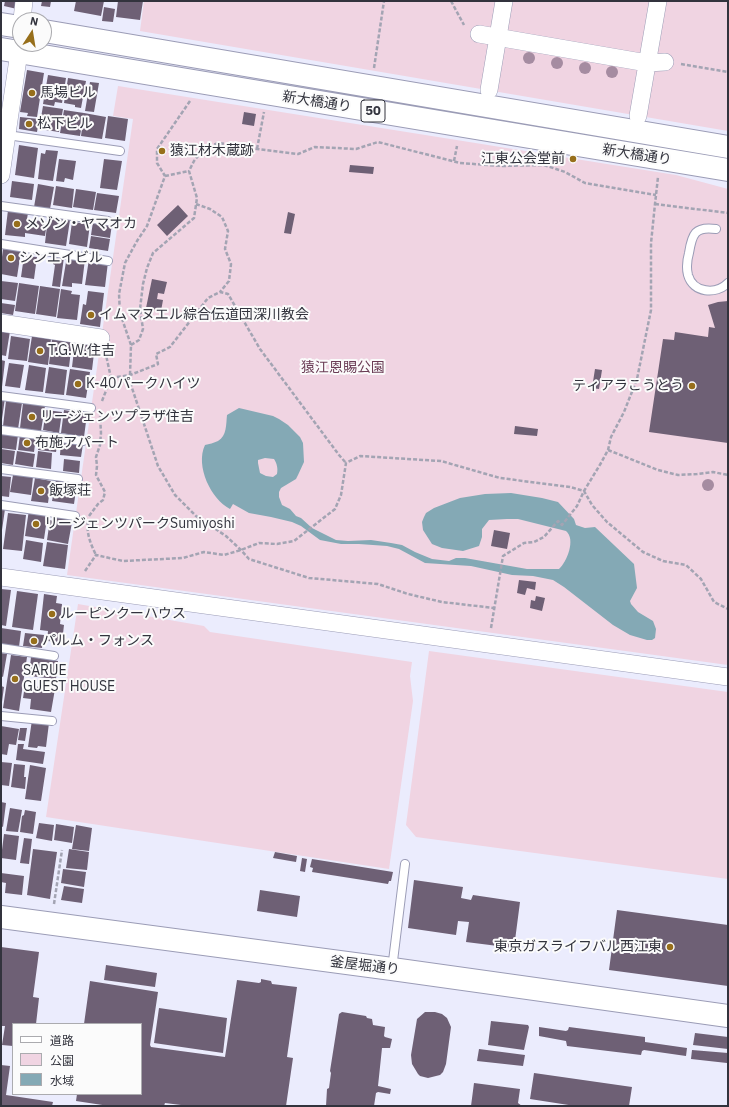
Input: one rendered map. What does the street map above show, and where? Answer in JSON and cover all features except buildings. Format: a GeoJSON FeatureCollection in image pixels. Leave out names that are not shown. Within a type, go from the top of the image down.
{"type":"FeatureCollection","features":[{"type":"Feature","properties":{"kind":"main road"},"geometry":{"type":"LineString","coordinates":[[1,24],[12,26]]}},
{"type":"Feature","properties":{"kind":"main road","name":"新大橋通り"},"geometry":{"type":"LineString","coordinates":[[52,32],[728,148]]}},
{"type":"Feature","properties":{"kind":"main road","name":"新大橋通り"},"geometry":{"type":"LineString","coordinates":[[10,50],[728,170]]}},
{"type":"Feature","properties":{"kind":"main road","name":"釜屋堀通り"},"geometry":{"type":"LineString","coordinates":[[1,917],[392,969],[728,1016]]}},
{"type":"Feature","properties":{"kind":"street"},"geometry":{"type":"LineString","coordinates":[[23,12],[24,1]]}},
{"type":"Feature","properties":{"kind":"street"},"geometry":{"type":"LineString","coordinates":[[489,90],[504,1]]}},
{"type":"Feature","properties":{"kind":"street"},"geometry":{"type":"LineString","coordinates":[[638,116],[658,1]]}},
{"type":"Feature","properties":{"kind":"street"},"geometry":{"type":"LineString","coordinates":[[479,34],[647,63],[665,62]]}},
{"type":"Feature","properties":{"kind":"street"},"geometry":{"type":"LineString","coordinates":[[1,175],[10,50]]}},
{"type":"Feature","properties":{"kind":"street"},"geometry":{"type":"LineString","coordinates":[[1,323],[101,338]]}},
{"type":"Feature","properties":{"kind":"street"},"geometry":{"type":"LineString","coordinates":[[1,577],[728,677]]}},
{"type":"Feature","properties":{"kind":"lane"},"geometry":{"type":"LineString","coordinates":[[5,133],[120,151]]}},
{"type":"Feature","properties":{"kind":"lane"},"geometry":{"type":"LineString","coordinates":[[1,206],[108,221]]}},
{"type":"Feature","properties":{"kind":"lane"},"geometry":{"type":"LineString","coordinates":[[716,229],[706,228],[694,234],[690,243],[687,274],[690,280],[697,287],[707,291],[716,290],[728,283]]}},
{"type":"Feature","properties":{"kind":"lane"},"geometry":{"type":"LineString","coordinates":[[1,244],[108,261]]}},
{"type":"Feature","properties":{"kind":"lane"},"geometry":{"type":"LineString","coordinates":[[1,396],[91,408]]}},
{"type":"Feature","properties":{"kind":"lane"},"geometry":{"type":"LineString","coordinates":[[1,430],[83,441]]}},
{"type":"Feature","properties":{"kind":"lane"},"geometry":{"type":"LineString","coordinates":[[1,469],[78,479]]}},
{"type":"Feature","properties":{"kind":"lane"},"geometry":{"type":"LineString","coordinates":[[1,505],[76,516]]}},
{"type":"Feature","properties":{"kind":"lane"},"geometry":{"type":"LineString","coordinates":[[1,648],[54,656]]}},
{"type":"Feature","properties":{"kind":"lane"},"geometry":{"type":"LineString","coordinates":[[1,716],[52,721]]}},
{"type":"Feature","properties":{"kind":"lane"},"geometry":{"type":"LineString","coordinates":[[392,969],[405,864]]}},
{"type":"Feature","properties":{"kind":"path"},"geometry":{"type":"LineString","coordinates":[[374,71],[384,1]]}},
{"type":"Feature","properties":{"kind":"path"},"geometry":{"type":"LineString","coordinates":[[451,1],[465,25],[473,33],[479,34]]}},
{"type":"Feature","properties":{"kind":"path"},"geometry":{"type":"LineString","coordinates":[[665,62],[728,72]]}},
{"type":"Feature","properties":{"kind":"path"},"geometry":{"type":"LineString","coordinates":[[165,176],[157,163],[157,149],[190,100]]}},
{"type":"Feature","properties":{"kind":"path"},"geometry":{"type":"LineString","coordinates":[[257,149],[265,106]]}},
{"type":"Feature","properties":{"kind":"path"},"geometry":{"type":"LineString","coordinates":[[454,161],[459,139]]}},
{"type":"Feature","properties":{"kind":"path"},"geometry":{"type":"LineString","coordinates":[[131,345],[139,340],[143,329],[140,309],[143,284],[153,253],[194,218],[197,198],[189,171],[194,161],[205,147],[219,143],[298,154],[315,147],[356,149],[378,142],[460,163],[502,166],[544,165],[565,172],[585,183],[656,195]]}},
{"type":"Feature","properties":{"kind":"path"},"geometry":{"type":"LineString","coordinates":[[165,176],[189,171]]}},
{"type":"Feature","properties":{"kind":"path"},"geometry":{"type":"LineString","coordinates":[[488,644],[503,556],[524,543],[534,542],[544,537],[558,521],[562,525],[577,506],[608,450],[611,438],[624,412],[637,379],[651,310],[651,243],[654,204],[659,173]]}},
{"type":"Feature","properties":{"kind":"path"},"geometry":{"type":"LineString","coordinates":[[165,176],[147,226],[136,241],[125,263],[120,294],[120,313],[131,345],[131,386],[158,466],[175,495],[196,516],[226,536],[249,559],[309,578],[378,584],[408,594],[442,602],[494,608]]}},
{"type":"Feature","properties":{"kind":"path"},"geometry":{"type":"LineString","coordinates":[[111,378],[130,375],[158,364],[156,354],[170,347],[208,298],[220,292],[229,280],[231,264],[225,249],[228,231],[222,217],[210,209],[196,204]]}},
{"type":"Feature","properties":{"kind":"path"},"geometry":{"type":"LineString","coordinates":[[654,204],[728,213]]}},
{"type":"Feature","properties":{"kind":"path"},"geometry":{"type":"LineString","coordinates":[[220,292],[228,294],[260,349],[346,463]]}},
{"type":"Feature","properties":{"kind":"path"},"geometry":{"type":"LineString","coordinates":[[101,338],[105,349],[111,378],[101,405]]}},
{"type":"Feature","properties":{"kind":"path"},"geometry":{"type":"LineString","coordinates":[[96,555],[91,544],[87,527],[90,514],[103,500],[106,492],[96,475],[96,457],[101,439],[101,411]]}},
{"type":"Feature","properties":{"kind":"path"},"geometry":{"type":"LineString","coordinates":[[608,450],[658,470],[678,475],[713,472],[728,475]]}},
{"type":"Feature","properties":{"kind":"path"},"geometry":{"type":"LineString","coordinates":[[346,463],[360,456],[440,461],[500,478],[570,487],[584,491],[592,505],[607,522],[643,552],[663,561],[686,566],[701,579],[714,602],[728,609]]}},
{"type":"Feature","properties":{"kind":"path"},"geometry":{"type":"LineString","coordinates":[[96,555],[123,561],[183,558],[204,552],[224,555],[259,543],[277,544],[294,541],[335,509],[341,495],[346,463]]}},
{"type":"Feature","properties":{"kind":"path"},"geometry":{"type":"LineString","coordinates":[[73,587],[96,555]]}},
{"type":"Feature","properties":{"kind":"path"},"geometry":{"type":"LineString","coordinates":[[54,906],[62,850]]}},
{"type":"Feature","properties":{"kind":"green space"},"geometry":{"type":"Polygon","coordinates":[[[144,1],[728,1],[728,131],[140,31],[144,1]]]}},
{"type":"Feature","properties":{"kind":"green space","name":"猿江恩賜公園"},"geometry":{"type":"Polygon","coordinates":[[[118,86],[676,175],[728,189],[728,665],[67,575],[133,119],[113,116],[118,86]]]}},
{"type":"Feature","properties":{"kind":"green space"},"geometry":{"type":"Polygon","coordinates":[[[78,604],[204,626],[210,632],[412,662],[410,676],[413,701],[389,869],[46,817],[78,604]]]}},
{"type":"Feature","properties":{"kind":"green space"},"geometry":{"type":"Polygon","coordinates":[[[429,651],[728,692],[728,879],[416,837],[406,825],[429,651]]]}},
{"type":"Feature","properties":{"kind":"water"},"geometry":{"type":"Polygon","coordinates":[[[239,408],[273,416],[288,425],[300,437],[303,443],[304,462],[296,479],[281,488],[279,497],[282,505],[290,509],[296,516],[301,518],[312,528],[336,540],[371,540],[402,545],[432,559],[449,561],[456,558],[465,558],[527,569],[559,569],[565,561],[570,545],[569,535],[566,531],[518,519],[489,520],[482,529],[482,537],[479,546],[463,551],[442,548],[432,544],[423,530],[422,522],[426,513],[434,508],[460,498],[485,494],[511,493],[558,502],[574,519],[576,525],[585,528],[595,527],[634,564],[637,588],[630,601],[638,612],[653,621],[656,629],[655,638],[652,640],[647,640],[630,635],[613,625],[553,580],[533,576],[512,575],[471,566],[425,563],[399,549],[387,546],[341,544],[320,540],[301,526],[292,522],[249,513],[233,504],[230,509],[217,498],[211,490],[202,462],[202,453],[205,445],[218,441],[223,436],[226,430],[227,415],[239,408]],[[265,458],[258,460],[260,473],[273,477],[277,474],[277,466],[274,459],[265,458]]]}},
{"type":"Feature","properties":{"kind":"place","name":"馬場ビル"},"geometry":{"type":"Point","coordinates":[32,93]}},
{"type":"Feature","properties":{"kind":"place","name":"松下ビル"},"geometry":{"type":"Point","coordinates":[29,124]}},
{"type":"Feature","properties":{"kind":"place","name":"猿江材木蔵跡"},"geometry":{"type":"Point","coordinates":[162,151]}},
{"type":"Feature","properties":{"kind":"place","name":"江東公会堂前"},"geometry":{"type":"Point","coordinates":[573,159]}},
{"type":"Feature","properties":{"kind":"place","name":"メゾン・ヤマオカ"},"geometry":{"type":"Point","coordinates":[17,224]}},
{"type":"Feature","properties":{"kind":"place","name":"シンエイビル"},"geometry":{"type":"Point","coordinates":[11,258]}},
{"type":"Feature","properties":{"kind":"place","name":"イムマヌエル綜合伝道団深川教会"},"geometry":{"type":"Point","coordinates":[91,315]}},
{"type":"Feature","properties":{"kind":"place","name":"T.G.W.住吉"},"geometry":{"type":"Point","coordinates":[40,351]}},
{"type":"Feature","properties":{"kind":"place","name":"K-40パークハイツ"},"geometry":{"type":"Point","coordinates":[78,384]}},
{"type":"Feature","properties":{"kind":"place","name":"ティアラこうとう"},"geometry":{"type":"Point","coordinates":[692,386]}},
{"type":"Feature","properties":{"kind":"place","name":"リージェンツプラザ住吉"},"geometry":{"type":"Point","coordinates":[32,417]}},
{"type":"Feature","properties":{"kind":"place","name":"布施アパート"},"geometry":{"type":"Point","coordinates":[27,443]}},
{"type":"Feature","properties":{"kind":"place","name":"飯塚荘"},"geometry":{"type":"Point","coordinates":[41,491]}},
{"type":"Feature","properties":{"kind":"place","name":"リージェンツパークSumiyoshi"},"geometry":{"type":"Point","coordinates":[36,524]}},
{"type":"Feature","properties":{"kind":"place","name":"ルーピンクーハウス"},"geometry":{"type":"Point","coordinates":[52,614]}},
{"type":"Feature","properties":{"kind":"place","name":"パルム・フォンス"},"geometry":{"type":"Point","coordinates":[34,641]}},
{"type":"Feature","properties":{"kind":"place","name":"SARUE GUEST HOUSE"},"geometry":{"type":"Point","coordinates":[15,679]}},
{"type":"Feature","properties":{"kind":"place","name":"東京ガスライフバル西江東"},"geometry":{"type":"Point","coordinates":[670,947]}}]}
